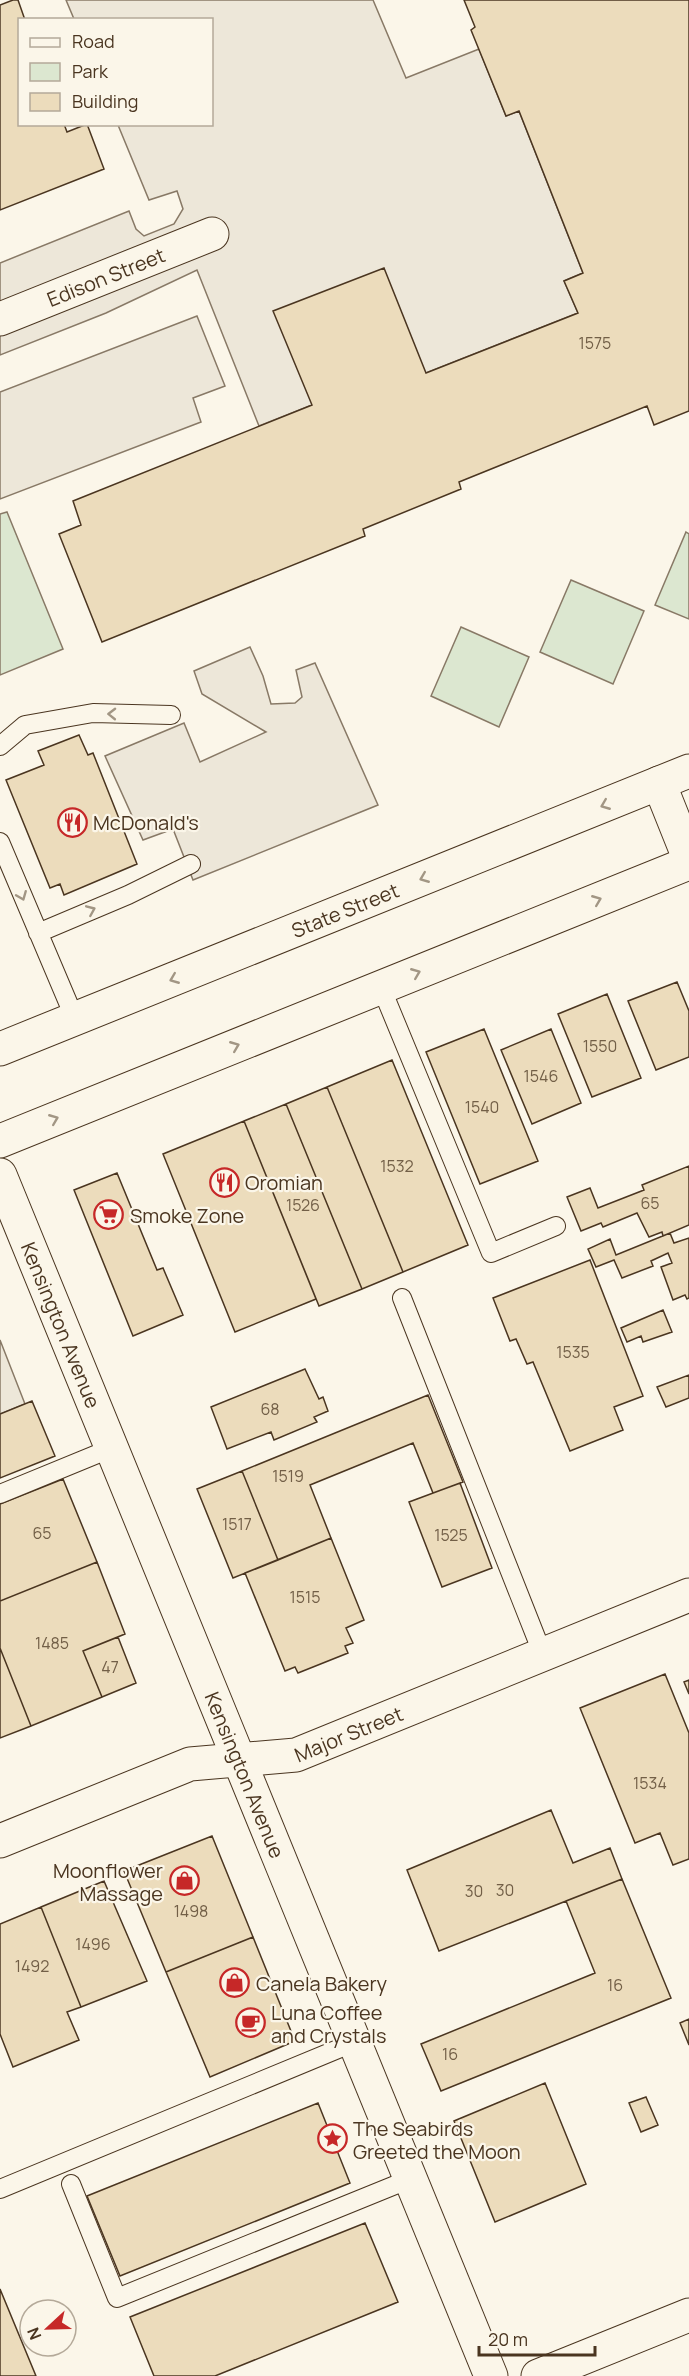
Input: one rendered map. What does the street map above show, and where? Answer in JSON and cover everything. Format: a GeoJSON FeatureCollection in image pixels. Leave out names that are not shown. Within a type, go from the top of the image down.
{"type":"FeatureCollection","features":[{"type":"Feature","properties":{"kind":"street","name":"Edison Street"},"geometry":{"type":"LineString","coordinates":[[0,319],[212,234]]}},
{"type":"Feature","properties":{"kind":"street","name":"State Street"},"geometry":{"type":"LineString","coordinates":[[0,1049],[689,771]]}},
{"type":"Feature","properties":{"kind":"street"},"geometry":{"type":"LineString","coordinates":[[659,783],[689,858]]}},
{"type":"Feature","properties":{"kind":"street"},"geometry":{"type":"LineString","coordinates":[[0,1141],[689,863]]}},
{"type":"Feature","properties":{"kind":"street","name":"Kensington Avenue"},"geometry":{"type":"LineString","coordinates":[[0,1175],[491,2376]]}},
{"type":"Feature","properties":{"kind":"street","name":"Major Street"},"geometry":{"type":"LineString","coordinates":[[0,1841],[190,1764],[296,1755],[689,1595]]}},
{"type":"Feature","properties":{"kind":"street"},"geometry":{"type":"LineString","coordinates":[[538,2376],[689,2315]]}},
{"type":"Feature","properties":{"kind":"lane"},"geometry":{"type":"LineString","coordinates":[[0,746],[25,725],[93,713],[171,716]]}},
{"type":"Feature","properties":{"kind":"lane"},"geometry":{"type":"LineString","coordinates":[[0,842],[75,1019]]}},
{"type":"Feature","properties":{"kind":"lane"},"geometry":{"type":"LineString","coordinates":[[38,933],[128,895],[191,864]]}},
{"type":"Feature","properties":{"kind":"lane"},"geometry":{"type":"LineString","coordinates":[[381,987],[491,1253],[556,1226]]}},
{"type":"Feature","properties":{"kind":"lane"},"geometry":{"type":"LineString","coordinates":[[402,1298],[543,1655]]}},
{"type":"Feature","properties":{"kind":"lane"},"geometry":{"type":"LineString","coordinates":[[0,1494],[112,1449]]}},
{"type":"Feature","properties":{"kind":"lane"},"geometry":{"type":"LineString","coordinates":[[0,2189],[355,2042]]}},
{"type":"Feature","properties":{"kind":"lane"},"geometry":{"type":"LineString","coordinates":[[71,2184],[117,2298],[410,2179]]}},
{"type":"Feature","properties":{"kind":"green space"},"geometry":{"type":"Polygon","coordinates":[[[7,512],[63,649],[0,675],[0,514],[7,512]]]}},
{"type":"Feature","properties":{"kind":"green space"},"geometry":{"type":"Polygon","coordinates":[[[686,532],[689,534],[689,619],[655,605],[686,532]]]}},
{"type":"Feature","properties":{"kind":"green space"},"geometry":{"type":"Polygon","coordinates":[[[571,580],[644,611],[613,684],[540,652],[571,580]]]}},
{"type":"Feature","properties":{"kind":"green space"},"geometry":{"type":"Polygon","coordinates":[[[461,627],[529,657],[499,727],[431,696],[461,627]]]}},
{"type":"Feature","properties":{"kind":"shaded area"},"geometry":{"type":"Polygon","coordinates":[[[66,0],[373,0],[406,78],[479,49],[506,116],[519,111],[583,273],[564,281],[578,313],[426,373],[312,405],[259,426],[197,270],[106,313],[0,355],[0,263],[129,211],[136,229],[144,236],[174,224],[183,209],[177,191],[149,200],[118,126],[213,126],[213,18],[74,18],[66,0]]]}},
{"type":"Feature","properties":{"kind":"shaded area"},"geometry":{"type":"Polygon","coordinates":[[[197,316],[225,386],[193,398],[201,422],[0,499],[0,392],[197,316]]]}},
{"type":"Feature","properties":{"kind":"shaded area"},"geometry":{"type":"Polygon","coordinates":[[[250,647],[263,676],[271,704],[295,703],[302,697],[296,670],[315,663],[378,805],[193,880],[173,829],[143,840],[105,756],[184,723],[200,762],[266,732],[202,694],[194,671],[250,647]]]}},
{"type":"Feature","properties":{"kind":"shaded area"},"geometry":{"type":"Polygon","coordinates":[[[0,1340],[25,1404],[0,1414],[0,1340]]]}},
{"type":"Feature","properties":{"kind":"building"},"geometry":{"type":"Polygon","coordinates":[[[18,0],[24,18],[18,18],[18,126],[65,126],[67,132],[88,126],[104,169],[0,210],[0,5],[18,0]]]}},
{"type":"Feature","properties":{"kind":"building"},"geometry":{"type":"Polygon","coordinates":[[[464,0],[689,0],[689,411],[654,425],[647,406],[459,482],[461,489],[363,529],[365,536],[102,642],[59,534],[81,525],[73,501],[312,405],[273,311],[384,268],[426,373],[578,313],[564,281],[583,273],[519,111],[506,116],[471,30],[475,27],[464,0]]]}},
{"type":"Feature","properties":{"kind":"building","name":"McDonald's"},"geometry":{"type":"Polygon","coordinates":[[[79,735],[88,755],[93,753],[137,864],[64,895],[60,884],[50,888],[6,780],[44,765],[38,751],[79,735]]]}},
{"type":"Feature","properties":{"kind":"building"},"geometry":{"type":"Polygon","coordinates":[[[677,982],[689,1011],[689,1057],[656,1070],[628,1001],[677,982]]]}},
{"type":"Feature","properties":{"kind":"building"},"geometry":{"type":"Polygon","coordinates":[[[607,994],[641,1078],[592,1097],[558,1014],[607,994]]]}},
{"type":"Feature","properties":{"kind":"building"},"geometry":{"type":"Polygon","coordinates":[[[484,1029],[538,1161],[480,1184],[426,1052],[484,1029]]]}},
{"type":"Feature","properties":{"kind":"building"},"geometry":{"type":"Polygon","coordinates":[[[551,1029],[581,1103],[532,1124],[501,1050],[551,1029]]]}},
{"type":"Feature","properties":{"kind":"building"},"geometry":{"type":"Polygon","coordinates":[[[392,1060],[468,1245],[403,1272],[327,1087],[392,1060]]]}},
{"type":"Feature","properties":{"kind":"building"},"geometry":{"type":"Polygon","coordinates":[[[327,1087],[403,1272],[362,1289],[286,1104],[327,1087]]]}},
{"type":"Feature","properties":{"kind":"building"},"geometry":{"type":"Polygon","coordinates":[[[286,1104],[362,1289],[319,1306],[244,1121],[286,1104]]]}},
{"type":"Feature","properties":{"kind":"building"},"geometry":{"type":"Polygon","coordinates":[[[244,1121],[316,1299],[235,1332],[163,1154],[244,1121]]]}},
{"type":"Feature","properties":{"kind":"building"},"geometry":{"type":"Polygon","coordinates":[[[689,1166],[689,1225],[663,1236],[662,1232],[649,1237],[637,1213],[603,1227],[601,1223],[581,1231],[567,1197],[590,1188],[598,1208],[644,1190],[642,1185],[689,1166]]]}},
{"type":"Feature","properties":{"kind":"building"},"geometry":{"type":"Polygon","coordinates":[[[117,1173],[157,1270],[163,1268],[183,1315],[133,1336],[74,1190],[117,1173]]]}},
{"type":"Feature","properties":{"kind":"building"},"geometry":{"type":"Polygon","coordinates":[[[670,1233],[674,1243],[689,1238],[689,1298],[687,1299],[685,1295],[673,1300],[661,1267],[672,1263],[668,1253],[651,1261],[653,1266],[622,1278],[614,1260],[596,1267],[588,1249],[610,1239],[616,1255],[670,1233]]]}},
{"type":"Feature","properties":{"kind":"building"},"geometry":{"type":"Polygon","coordinates":[[[590,1260],[643,1396],[614,1407],[623,1430],[570,1451],[533,1362],[527,1364],[516,1339],[510,1341],[493,1298],[590,1260]]]}},
{"type":"Feature","properties":{"kind":"building"},"geometry":{"type":"Polygon","coordinates":[[[663,1310],[672,1332],[643,1342],[641,1336],[627,1342],[621,1328],[663,1310]]]}},
{"type":"Feature","properties":{"kind":"building"},"geometry":{"type":"Polygon","coordinates":[[[305,1369],[319,1399],[323,1397],[328,1411],[314,1417],[317,1422],[274,1440],[271,1432],[227,1449],[211,1407],[305,1369]]]}},
{"type":"Feature","properties":{"kind":"building"},"geometry":{"type":"Polygon","coordinates":[[[689,1375],[689,1398],[666,1407],[657,1387],[689,1375]]]}},
{"type":"Feature","properties":{"kind":"building"},"geometry":{"type":"Polygon","coordinates":[[[428,1395],[463,1482],[433,1493],[413,1443],[310,1485],[331,1538],[278,1560],[242,1471],[428,1395]]]}},
{"type":"Feature","properties":{"kind":"building"},"geometry":{"type":"Polygon","coordinates":[[[32,1401],[55,1456],[0,1478],[0,1414],[32,1401]]]}},
{"type":"Feature","properties":{"kind":"building"},"geometry":{"type":"Polygon","coordinates":[[[242,1471],[278,1560],[233,1578],[197,1489],[242,1471]]]}},
{"type":"Feature","properties":{"kind":"building"},"geometry":{"type":"Polygon","coordinates":[[[63,1479],[97,1562],[0,1601],[0,1504],[63,1479]]]}},
{"type":"Feature","properties":{"kind":"building"},"geometry":{"type":"Polygon","coordinates":[[[460,1483],[492,1568],[442,1587],[409,1502],[460,1483]]]}},
{"type":"Feature","properties":{"kind":"building"},"geometry":{"type":"Polygon","coordinates":[[[331,1538],[364,1620],[346,1628],[353,1643],[345,1646],[348,1653],[298,1673],[295,1667],[285,1671],[245,1573],[331,1538]]]}},
{"type":"Feature","properties":{"kind":"building"},"geometry":{"type":"Polygon","coordinates":[[[97,1562],[125,1634],[83,1651],[102,1697],[31,1726],[0,1648],[0,1601],[97,1562]]]}},
{"type":"Feature","properties":{"kind":"building"},"geometry":{"type":"Polygon","coordinates":[[[118,1637],[136,1683],[102,1697],[83,1651],[118,1637]]]}},
{"type":"Feature","properties":{"kind":"building"},"geometry":{"type":"Polygon","coordinates":[[[0,1648],[31,1726],[0,1738],[0,1648]]]}},
{"type":"Feature","properties":{"kind":"building"},"geometry":{"type":"Polygon","coordinates":[[[665,1674],[689,1733],[689,1859],[673,1865],[660,1833],[635,1843],[580,1708],[665,1674]]]}},
{"type":"Feature","properties":{"kind":"building"},"geometry":{"type":"Polygon","coordinates":[[[689,1680],[689,1694],[684,1682],[689,1680]]]}},
{"type":"Feature","properties":{"kind":"building"},"geometry":{"type":"Polygon","coordinates":[[[551,1810],[573,1863],[610,1848],[622,1879],[439,1951],[407,1870],[551,1810]]]}},
{"type":"Feature","properties":{"kind":"building"},"geometry":{"type":"Polygon","coordinates":[[[212,1836],[253,1937],[166,1972],[124,1871],[212,1836]]]}},
{"type":"Feature","properties":{"kind":"building"},"geometry":{"type":"Polygon","coordinates":[[[622,1879],[671,1998],[441,2091],[421,2044],[595,1973],[566,1901],[622,1879]]]}},
{"type":"Feature","properties":{"kind":"building"},"geometry":{"type":"Polygon","coordinates":[[[104,1881],[147,1981],[81,2007],[41,1907],[104,1881]]]}},
{"type":"Feature","properties":{"kind":"building"},"geometry":{"type":"Polygon","coordinates":[[[41,1907],[81,2007],[67,2012],[79,2040],[13,2067],[0,2034],[0,1924],[41,1907]]]}},
{"type":"Feature","properties":{"kind":"building"},"geometry":{"type":"Polygon","coordinates":[[[253,1937],[295,2041],[210,2077],[166,1972],[253,1937]]]}},
{"type":"Feature","properties":{"kind":"building"},"geometry":{"type":"Polygon","coordinates":[[[689,2019],[689,2045],[680,2023],[689,2019]]]}},
{"type":"Feature","properties":{"kind":"building"},"geometry":{"type":"Polygon","coordinates":[[[545,2083],[586,2184],[495,2222],[454,2121],[545,2083]]]}},
{"type":"Feature","properties":{"kind":"building"},"geometry":{"type":"Polygon","coordinates":[[[646,2097],[658,2125],[641,2132],[629,2103],[646,2097]]]}},
{"type":"Feature","properties":{"kind":"building"},"geometry":{"type":"Polygon","coordinates":[[[318,2103],[350,2183],[120,2276],[87,2196],[318,2103]]]}},
{"type":"Feature","properties":{"kind":"building"},"geometry":{"type":"Polygon","coordinates":[[[365,2223],[398,2302],[215,2376],[154,2376],[130,2317],[365,2223]]]}},
{"type":"Feature","properties":{"kind":"building"},"geometry":{"type":"Polygon","coordinates":[[[0,2289],[18,2332],[18,2358],[29,2358],[36,2376],[0,2376],[0,2289]]]}},
{"type":"Feature","properties":{"kind":"place","name":"McDonald's"},"geometry":{"type":"Point","coordinates":[72,822]}},
{"type":"Feature","properties":{"kind":"place","name":"Oromian"},"geometry":{"type":"Point","coordinates":[224,1182]}},
{"type":"Feature","properties":{"kind":"place","name":"Smoke Zone"},"geometry":{"type":"Point","coordinates":[109,1215]}},
{"type":"Feature","properties":{"kind":"place","name":"Moonflower Massage"},"geometry":{"type":"Point","coordinates":[184,1881]}},
{"type":"Feature","properties":{"kind":"place","name":"Canela Bakery"},"geometry":{"type":"Point","coordinates":[235,1983]}},
{"type":"Feature","properties":{"kind":"place","name":"Luna Coffee and Crystals"},"geometry":{"type":"Point","coordinates":[250,2023]}},
{"type":"Feature","properties":{"kind":"place","name":"The Seabirds Greeted the Moon"},"geometry":{"type":"Point","coordinates":[332,2139]}}]}
